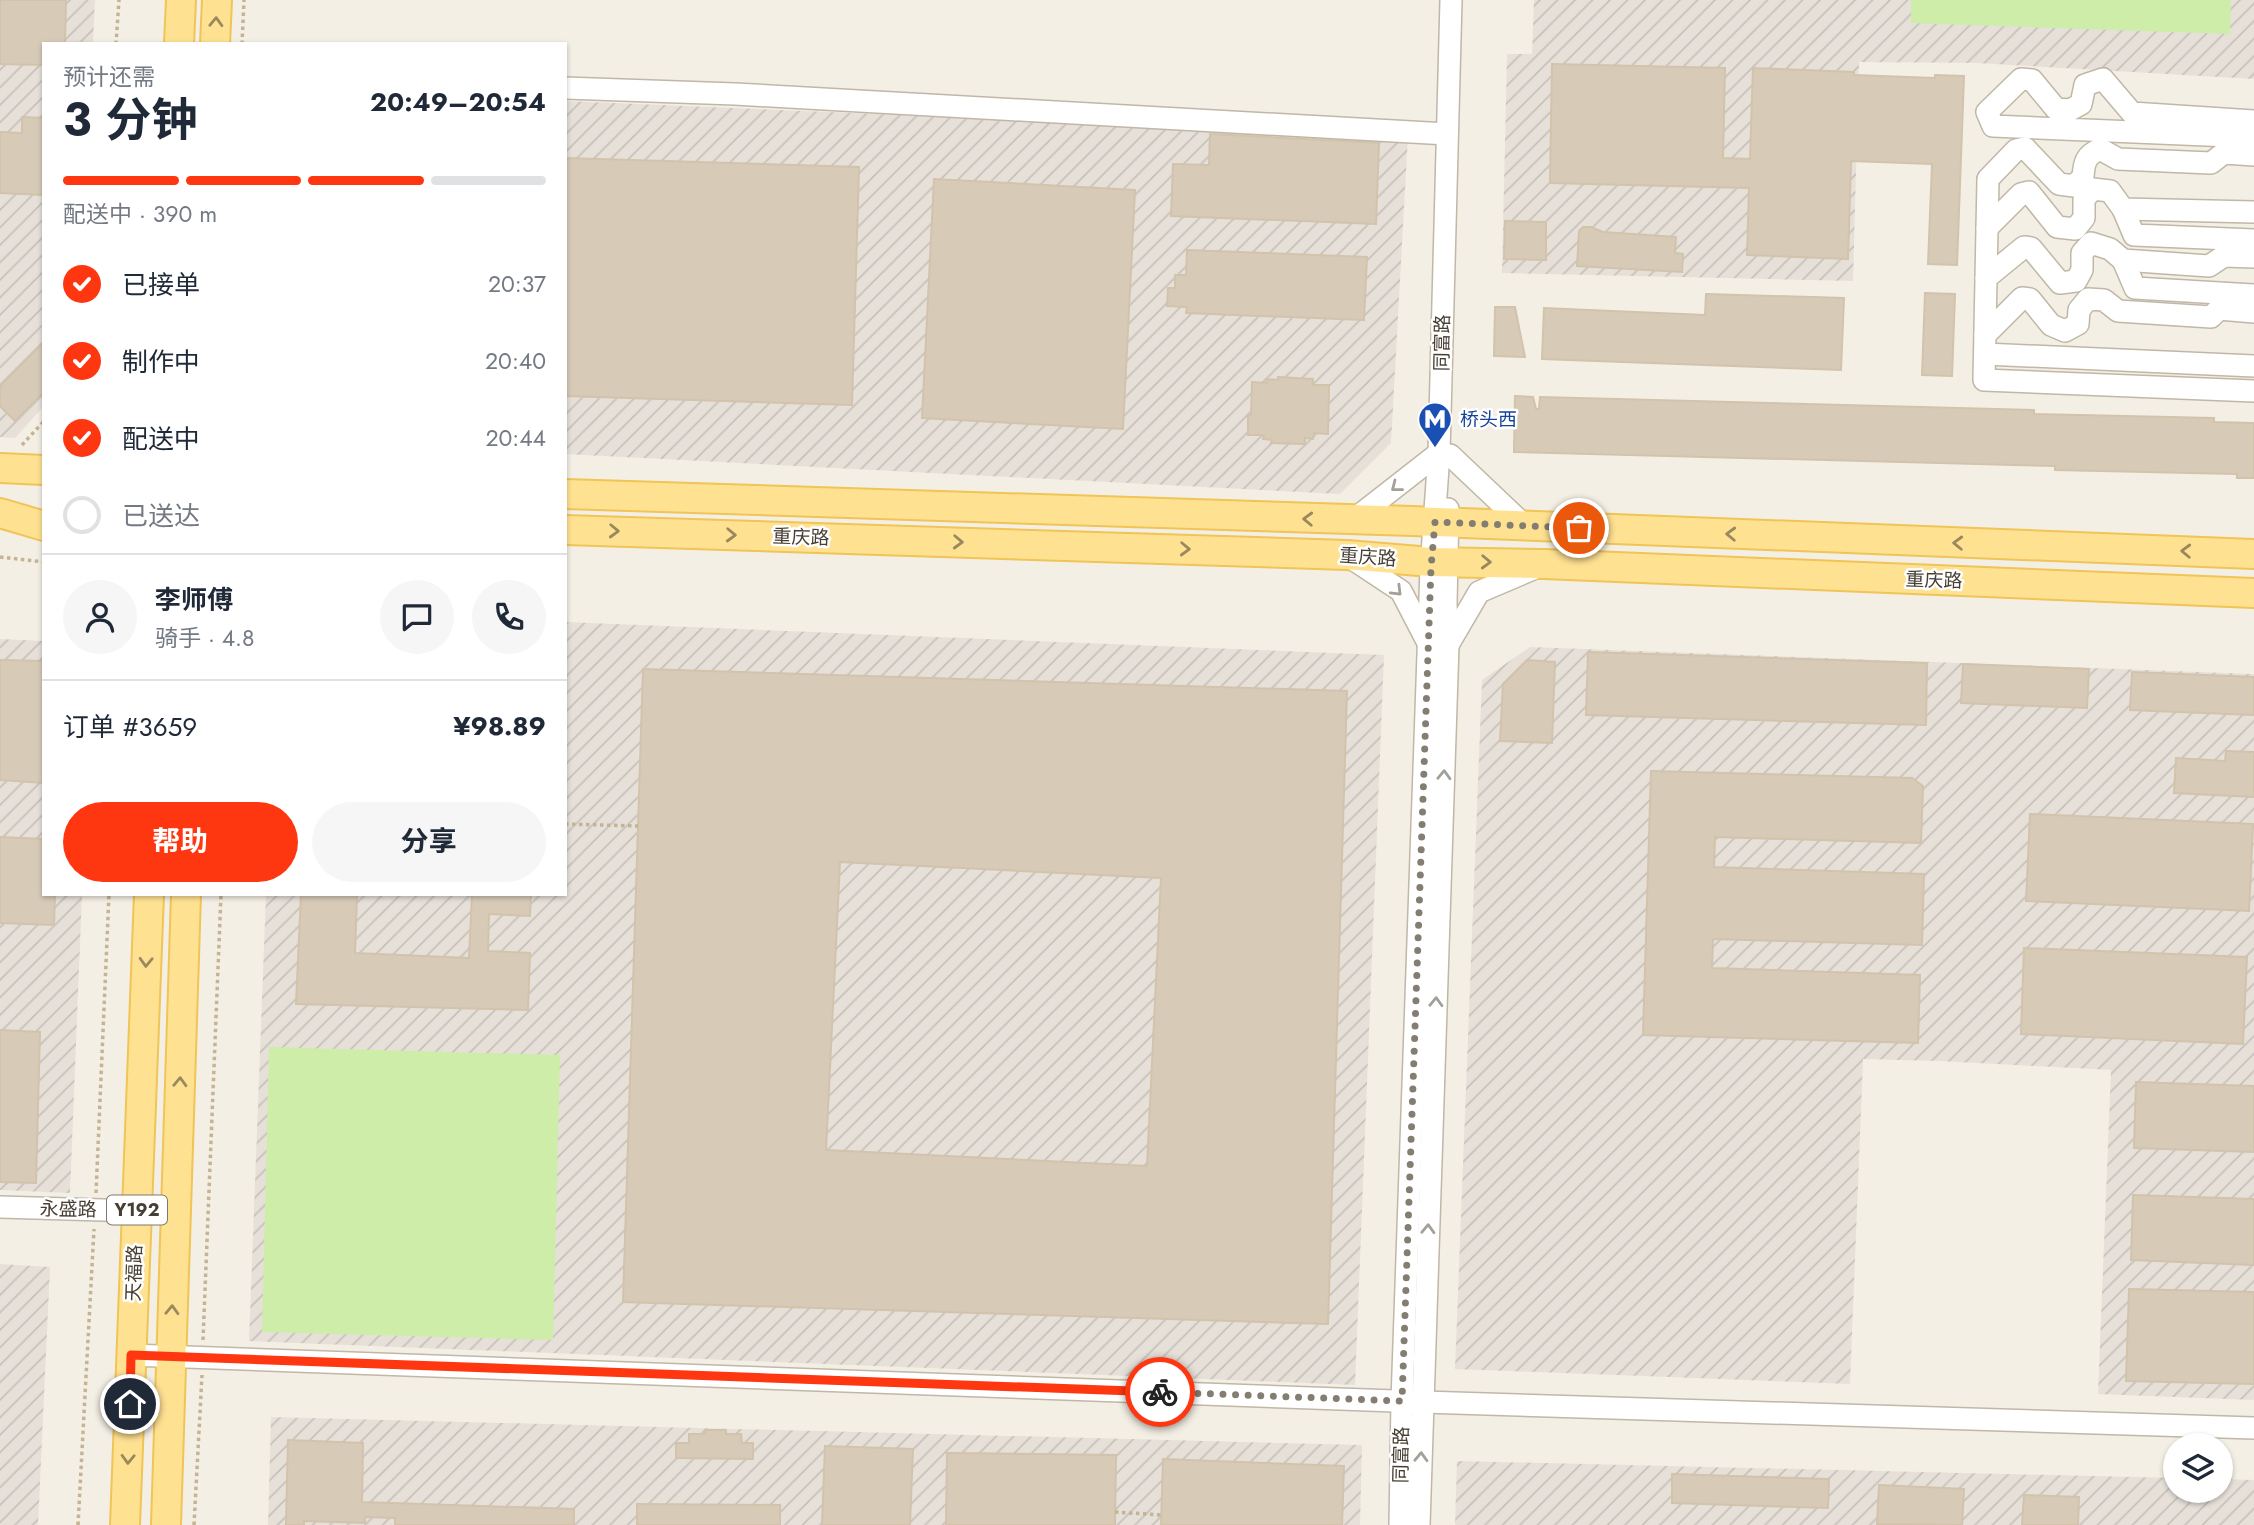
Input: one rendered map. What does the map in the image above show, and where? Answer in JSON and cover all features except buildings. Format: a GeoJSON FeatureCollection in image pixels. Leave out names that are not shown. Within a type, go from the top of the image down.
{"type":"FeatureCollection","features":[{"type":"Feature","properties":{"kind":"main road"},"geometry":{"type":"LineString","coordinates":[[179,42],[181,0]]}},
{"type":"Feature","properties":{"kind":"main road"},"geometry":{"type":"LineString","coordinates":[[215,42],[217,0]]}},
{"type":"Feature","properties":{"kind":"main road"},"geometry":{"type":"LineString","coordinates":[[7,461],[42,470]]}},
{"type":"Feature","properties":{"kind":"main road","name":"重庆路"},"geometry":{"type":"LineString","coordinates":[[567,494],[1441,522],[2254,554]]}},
{"type":"Feature","properties":{"kind":"main road"},"geometry":{"type":"LineString","coordinates":[[0,506],[42,508]]}},
{"type":"Feature","properties":{"kind":"main road"},"geometry":{"type":"LineString","coordinates":[[0,513],[42,525]]}},
{"type":"Feature","properties":{"kind":"main road","name":"重庆路"},"geometry":{"type":"LineString","coordinates":[[567,530],[1347,555],[1440,562],[2254,593]]}},
{"type":"Feature","properties":{"kind":"main road","name":"天福路"},"geometry":{"type":"LineString","coordinates":[[125,1525],[149,896]]}},
{"type":"Feature","properties":{"kind":"main road","name":"天福路"},"geometry":{"type":"LineString","coordinates":[[166,1525],[186,896]]}},
{"type":"Feature","properties":{"kind":"street","name":"同富路"},"geometry":{"type":"LineString","coordinates":[[1445,454],[1447,134],[1451,0]]}},
{"type":"Feature","properties":{"kind":"street","name":"同富路"},"geometry":{"type":"LineString","coordinates":[[1400,1525],[1412,1401],[1441,522],[1463,0]]}},
{"type":"Feature","properties":{"kind":"street"},"geometry":{"type":"LineString","coordinates":[[2254,121],[2132,113],[2103,79],[2085,85],[2081,104],[2070,110],[2056,109],[2032,80],[2021,79],[1987,112],[1993,126],[2254,137]]}},
{"type":"Feature","properties":{"kind":"street"},"geometry":{"type":"LineString","coordinates":[[567,88],[748,94],[1447,134]]}},
{"type":"Feature","properties":{"kind":"street"},"geometry":{"type":"LineString","coordinates":[[2254,155],[2224,153],[2211,163],[2118,159],[2100,149],[2089,154],[2083,177],[2074,186],[2059,184],[2025,148],[2016,150],[1988,180],[1984,380],[2254,391]]}},
{"type":"Feature","properties":{"kind":"street"},"geometry":{"type":"LineString","coordinates":[[1987,228],[2021,194],[2029,192],[2057,227],[2075,229],[2084,218],[2084,199],[2093,189],[2110,191],[2123,209],[2134,235],[2254,240]]}},
{"type":"Feature","properties":{"kind":"street"},"geometry":{"type":"LineString","coordinates":[[2123,209],[2254,212]]}},
{"type":"Feature","properties":{"kind":"street"},"geometry":{"type":"LineString","coordinates":[[1986,278],[2024,247],[2031,248],[2060,283],[2076,281],[2082,270],[2082,253],[2091,243],[2110,249],[2123,260],[2135,288],[2254,295]]}},
{"type":"Feature","properties":{"kind":"street"},"geometry":{"type":"LineString","coordinates":[[2123,260],[2209,266],[2224,256],[2254,257]]}},
{"type":"Feature","properties":{"kind":"street"},"geometry":{"type":"LineString","coordinates":[[1985,352],[2022,298],[2030,299],[2050,325],[2065,331],[2078,324],[2079,310],[2088,299],[2104,300],[2118,311],[2211,317],[2219,309],[2254,312]]}},
{"type":"Feature","properties":{"kind":"street"},"geometry":{"type":"LineString","coordinates":[[1985,352],[2254,366]]}},
{"type":"Feature","properties":{"kind":"street"},"geometry":{"type":"LineString","coordinates":[[1985,352],[2254,381]]}},
{"type":"Feature","properties":{"kind":"street"},"geometry":{"type":"LineString","coordinates":[[1352,521],[1445,454],[1525,526]]}},
{"type":"Feature","properties":{"kind":"street"},"geometry":{"type":"LineString","coordinates":[[1347,555],[1401,591],[1438,644],[1479,592],[1544,564]]}},
{"type":"Feature","properties":{"kind":"street","name":"永盛路"},"geometry":{"type":"LineString","coordinates":[[0,1207],[137,1211]]}},
{"type":"Feature","properties":{"kind":"street"},"geometry":{"type":"LineString","coordinates":[[131,1355],[2254,1428]]}},
{"type":"Feature","properties":{"kind":"street","name":"同富路"},"geometry":{"type":"LineString","coordinates":[[1412,1401],[1419,1525]]}},
{"type":"Feature","properties":{"kind":"path"},"geometry":{"type":"LineString","coordinates":[[117,42],[119,0]]}},
{"type":"Feature","properties":{"kind":"path"},"geometry":{"type":"LineString","coordinates":[[242,42],[243,0]]}},
{"type":"Feature","properties":{"kind":"path"},"geometry":{"type":"LineString","coordinates":[[7,461],[42,423]]}},
{"type":"Feature","properties":{"kind":"path"},"geometry":{"type":"LineString","coordinates":[[0,557],[41,561]]}},
{"type":"Feature","properties":{"kind":"path"},"geometry":{"type":"LineString","coordinates":[[567,824],[638,826]]}},
{"type":"Feature","properties":{"kind":"path"},"geometry":{"type":"LineString","coordinates":[[194,1525],[221,896]]}},
{"type":"Feature","properties":{"kind":"path"},"geometry":{"type":"LineString","coordinates":[[1115,1512],[1161,1515]]}},
{"type":"Feature","properties":{"kind":"shaded area"},"geometry":{"type":"Polygon","coordinates":[[[0,0],[95,0],[93,42],[42,42],[42,408],[15,438],[0,437],[0,0]]]}},
{"type":"Feature","properties":{"kind":"shaded area"},"geometry":{"type":"Polygon","coordinates":[[[1534,0],[2254,0],[2254,79],[1977,63],[1859,62],[1853,281],[1502,273],[1507,54],[1532,54],[1534,0]]]}},
{"type":"Feature","properties":{"kind":"shaded area"},"geometry":{"type":"Polygon","coordinates":[[[567,101],[1408,136],[1391,443],[1340,494],[567,454],[567,101]]]}},
{"type":"Feature","properties":{"kind":"shaded area"},"geometry":{"type":"Polygon","coordinates":[[[567,622],[1384,655],[1355,1385],[249,1341],[266,896],[567,896],[567,622]]]}},
{"type":"Feature","properties":{"kind":"shaded area"},"geometry":{"type":"Polygon","coordinates":[[[0,639],[42,641],[42,896],[82,896],[70,1193],[0,1190],[0,639]]]}},
{"type":"Feature","properties":{"kind":"shaded area"},"geometry":{"type":"Polygon","coordinates":[[[1530,647],[2254,674],[2254,1400],[2098,1394],[2111,1070],[1939,1061],[1863,1059],[1850,1384],[1455,1369],[1482,680],[1530,647]]]}},
{"type":"Feature","properties":{"kind":"shaded area"},"geometry":{"type":"Polygon","coordinates":[[[0,1264],[50,1267],[38,1525],[0,1525],[0,1264]]]}},
{"type":"Feature","properties":{"kind":"shaded area"},"geometry":{"type":"Polygon","coordinates":[[[271,1417],[1362,1445],[1360,1525],[268,1525],[271,1417]]]}},
{"type":"Feature","properties":{"kind":"shaded area"},"geometry":{"type":"Polygon","coordinates":[[[1457,1461],[2163,1478],[2163,1503],[2233,1503],[2233,1479],[2254,1480],[2254,1525],[1455,1525],[1457,1461]]]}},
{"type":"Feature","properties":{"kind":"green space"},"geometry":{"type":"Polygon","coordinates":[[[1911,0],[2231,0],[2230,34],[1911,23],[1911,0]]]}},
{"type":"Feature","properties":{"kind":"green space"},"geometry":{"type":"Polygon","coordinates":[[[269,1047],[560,1055],[553,1340],[262,1332],[269,1047]]]}},
{"type":"Feature","properties":{"kind":"way so far"},"geometry":{"type":"LineString","coordinates":[[1160,1392],[1402,1401],[1431,568],[1435,522],[1579,528]]}},
{"type":"Feature","properties":{"kind":"place","name":"桥头西"},"geometry":{"type":"Point","coordinates":[1435,449]}},
{"type":"Feature","properties":{"kind":"route"},"geometry":{"type":"LineString","coordinates":[[130,1404],[131,1355],[1160,1392]]}}]}
